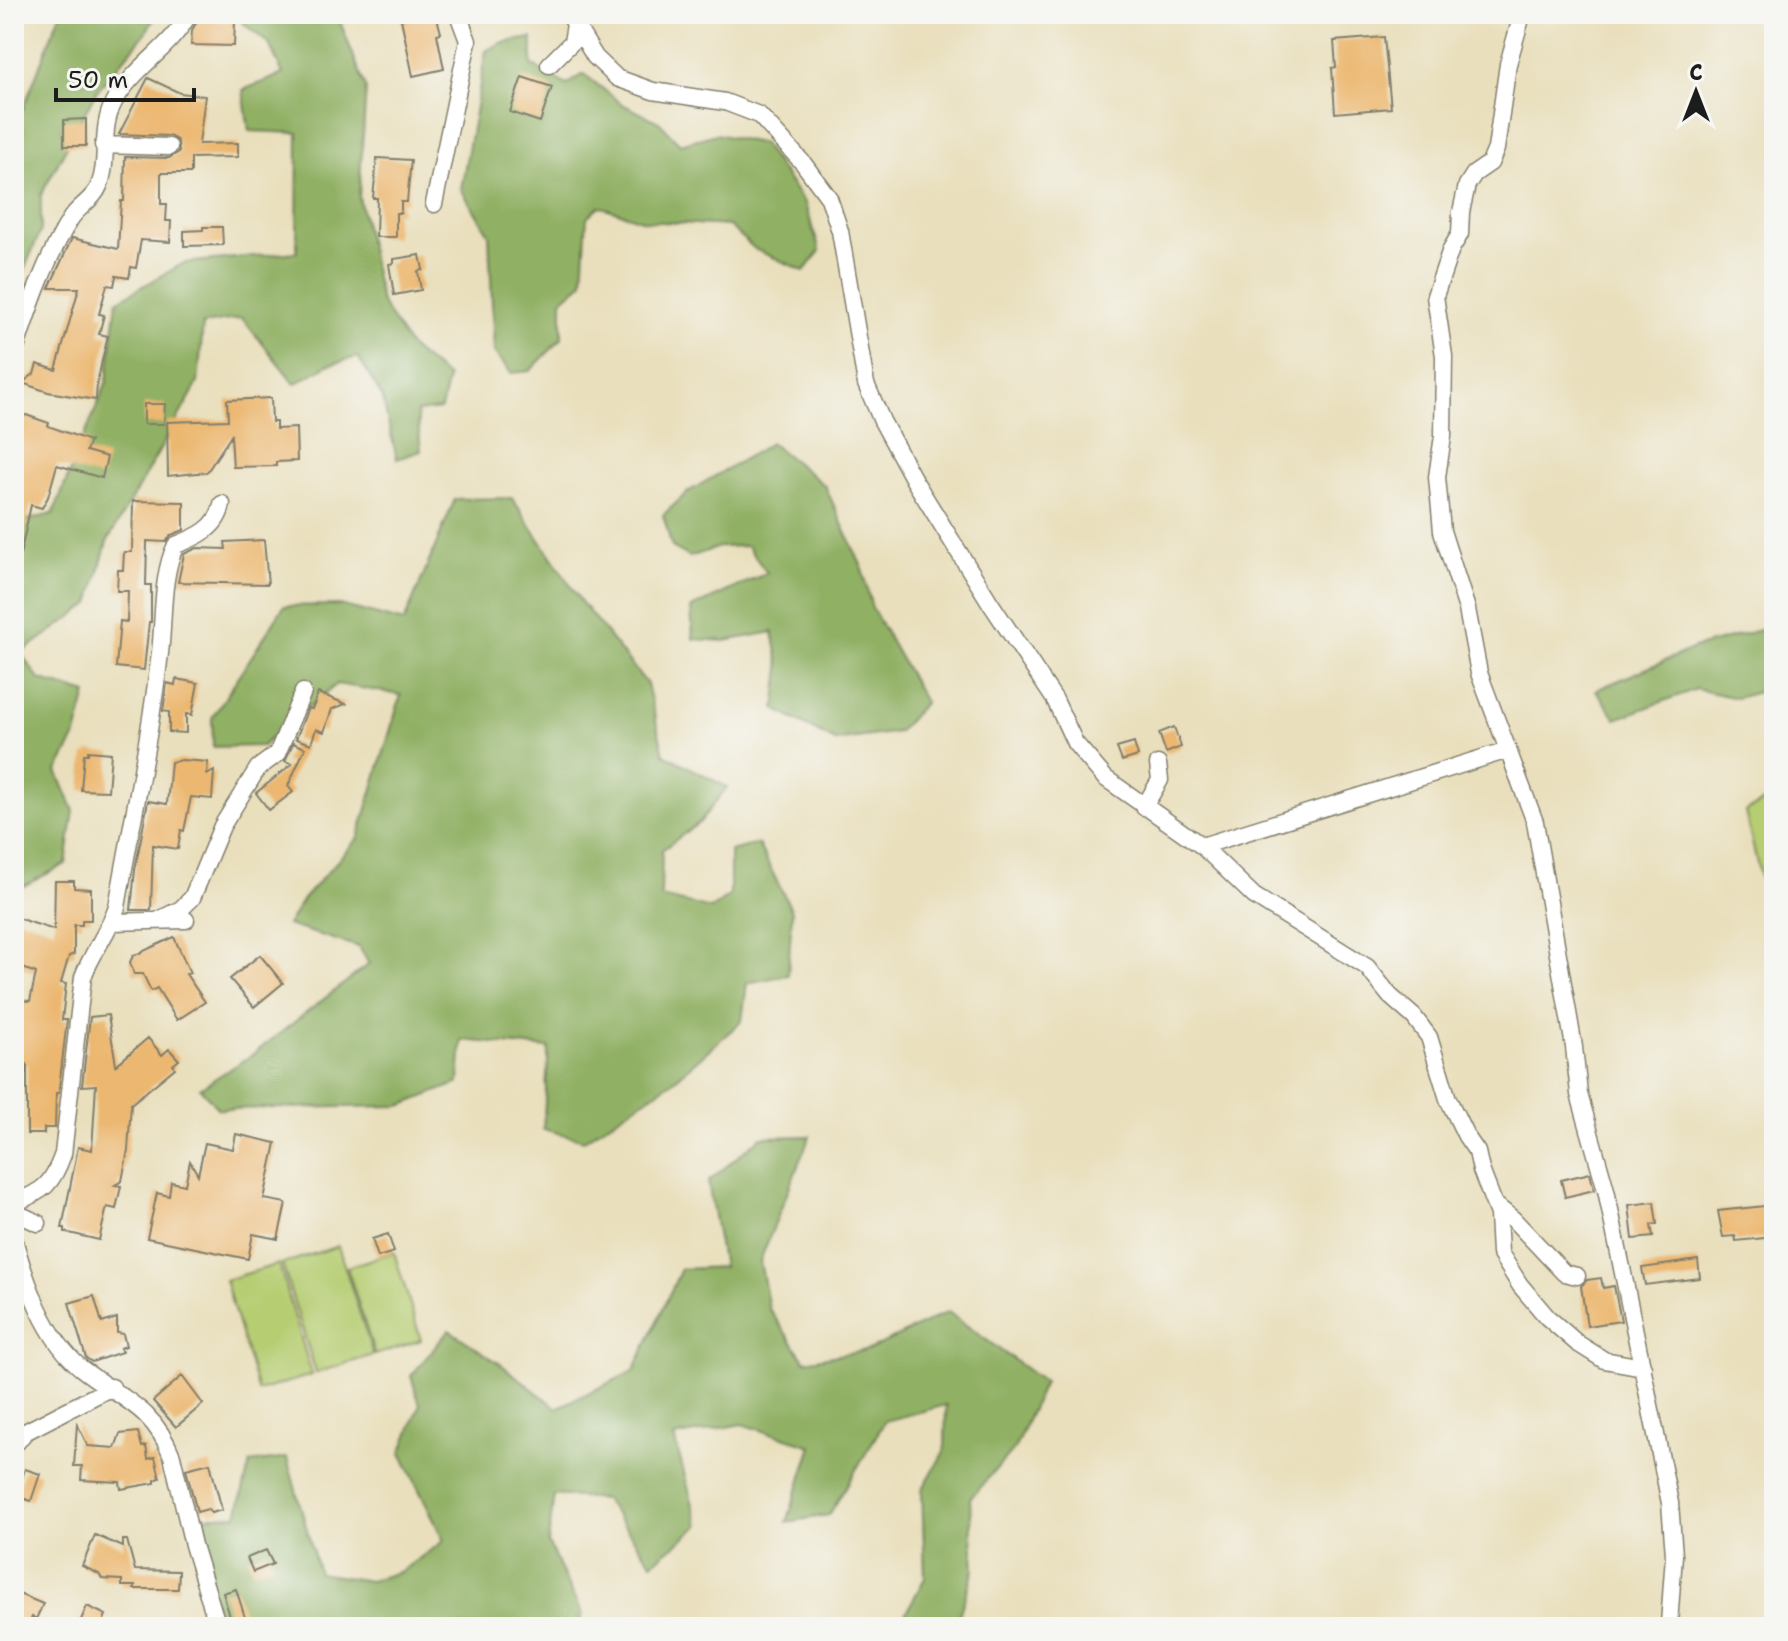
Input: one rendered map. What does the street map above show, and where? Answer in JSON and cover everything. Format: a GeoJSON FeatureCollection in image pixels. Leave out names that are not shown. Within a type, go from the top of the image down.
{"type":"FeatureCollection","features":[{"type":"Feature","properties":{"kind":"street"},"geometry":{"type":"LineString","coordinates":[[14,354],[35,291],[72,217],[97,191],[101,181],[107,118],[122,89],[166,45],[189,14]]}},
{"type":"Feature","properties":{"kind":"street"},"geometry":{"type":"LineString","coordinates":[[434,204],[468,41],[458,14]]}},
{"type":"Feature","properties":{"kind":"street"},"geometry":{"type":"LineString","coordinates":[[1517,14],[1520,22],[1508,64],[1496,149],[1490,163],[1474,174],[1467,185],[1460,234],[1451,249],[1435,296],[1444,356],[1443,436],[1437,477],[1442,531],[1467,609],[1479,673],[1535,822],[1574,1047],[1579,1094],[1606,1190],[1670,1503],[1674,1555],[1669,1624]]}},
{"type":"Feature","properties":{"kind":"street"},"geometry":{"type":"LineString","coordinates":[[572,20],[595,57],[617,78],[653,91],[725,102],[759,115],[821,186],[829,198],[840,231],[866,384],[882,421],[943,528],[1055,700],[1075,743],[1105,778],[1202,846],[1254,896],[1367,967],[1390,996],[1414,1017],[1429,1037],[1448,1099],[1477,1152],[1498,1214],[1500,1253],[1520,1285],[1547,1317],[1577,1343],[1604,1360],[1643,1367]]}},
{"type":"Feature","properties":{"kind":"street"},"geometry":{"type":"LineString","coordinates":[[549,65],[572,42],[572,20]]}},
{"type":"Feature","properties":{"kind":"street"},"geometry":{"type":"LineString","coordinates":[[103,145],[169,147]]}},
{"type":"Feature","properties":{"kind":"street"},"geometry":{"type":"LineString","coordinates":[[14,1203],[41,1192],[55,1176],[63,1154],[83,977],[112,922],[144,758],[160,654],[169,563],[176,545],[201,534],[220,513],[222,504]]}},
{"type":"Feature","properties":{"kind":"street"},"geometry":{"type":"LineString","coordinates":[[159,920],[181,909],[192,898],[222,826],[258,768],[277,754],[303,692]]}},
{"type":"Feature","properties":{"kind":"street"},"geometry":{"type":"LineString","coordinates":[[1202,846],[1508,750]]}},
{"type":"Feature","properties":{"kind":"street"},"geometry":{"type":"LineString","coordinates":[[1144,807],[1160,780],[1158,764]]}},
{"type":"Feature","properties":{"kind":"street"},"geometry":{"type":"LineString","coordinates":[[112,922],[186,920]]}},
{"type":"Feature","properties":{"kind":"street"},"geometry":{"type":"LineString","coordinates":[[1494,1204],[1513,1219],[1564,1273],[1577,1276]]}},
{"type":"Feature","properties":{"kind":"street"},"geometry":{"type":"LineString","coordinates":[[14,1212],[38,1223]]}},
{"type":"Feature","properties":{"kind":"street"},"geometry":{"type":"LineString","coordinates":[[14,1239],[36,1302],[54,1338],[80,1367],[112,1387],[149,1417],[164,1437],[172,1456],[196,1557],[218,1627]]}},
{"type":"Feature","properties":{"kind":"street"},"geometry":{"type":"LineString","coordinates":[[17,1442],[25,1432],[112,1387]]}},
{"type":"Feature","properties":{"kind":"green space"},"geometry":{"type":"Polygon","coordinates":[[[60,14],[157,14],[145,34],[96,92],[41,195],[41,230],[14,294],[14,132],[60,14]]]}},
{"type":"Feature","properties":{"kind":"green space"},"geometry":{"type":"Polygon","coordinates":[[[232,14],[337,14],[366,88],[359,197],[381,302],[410,347],[448,378],[441,409],[417,412],[421,451],[397,459],[382,397],[358,357],[328,365],[295,384],[242,318],[203,324],[198,383],[107,542],[90,604],[21,653],[39,679],[87,694],[75,738],[57,771],[74,811],[66,864],[14,891],[14,523],[53,514],[107,381],[117,301],[184,263],[297,252],[298,133],[249,131],[243,90],[283,74],[269,44],[232,14]]]}},
{"type":"Feature","properties":{"kind":"green space"},"geometry":{"type":"Polygon","coordinates":[[[532,38],[532,65],[567,85],[584,74],[622,104],[659,122],[680,144],[716,134],[763,144],[805,204],[820,251],[804,271],[756,250],[729,226],[645,221],[599,206],[587,217],[583,282],[562,300],[562,338],[530,371],[511,373],[494,352],[489,234],[461,189],[486,51],[501,43],[532,38]]]}},
{"type":"Feature","properties":{"kind":"green space"},"geometry":{"type":"Polygon","coordinates":[[[771,443],[825,486],[861,565],[872,608],[925,702],[898,732],[835,741],[775,709],[780,668],[773,632],[725,641],[693,639],[691,608],[767,573],[747,546],[719,547],[690,557],[672,547],[663,515],[688,492],[771,443]]]}},
{"type":"Feature","properties":{"kind":"green space"},"geometry":{"type":"Polygon","coordinates":[[[512,498],[582,603],[647,684],[664,754],[727,787],[700,822],[662,850],[661,897],[711,909],[730,895],[730,851],[758,844],[792,911],[788,975],[747,983],[742,1021],[673,1081],[584,1140],[543,1129],[549,1048],[462,1040],[459,1083],[400,1106],[218,1109],[200,1088],[252,1055],[369,964],[359,947],[287,925],[303,899],[358,838],[401,695],[337,684],[262,746],[213,747],[212,718],[284,606],[340,605],[404,622],[455,499],[512,498]]]}},
{"type":"Feature","properties":{"kind":"green space"},"geometry":{"type":"Polygon","coordinates":[[[1774,626],[1774,688],[1736,698],[1696,689],[1616,719],[1596,690],[1697,647],[1774,626]]]}},
{"type":"Feature","properties":{"kind":"green space"},"geometry":{"type":"Polygon","coordinates":[[[1774,796],[1774,936],[1745,812],[1774,796]]]}},
{"type":"Feature","properties":{"kind":"green space"},"geometry":{"type":"Polygon","coordinates":[[[810,1136],[760,1261],[769,1309],[805,1361],[871,1349],[948,1312],[1044,1382],[1015,1448],[970,1498],[974,1570],[955,1627],[898,1627],[925,1578],[922,1490],[945,1450],[946,1405],[885,1421],[829,1515],[787,1522],[812,1446],[742,1424],[674,1437],[699,1526],[652,1563],[604,1499],[554,1495],[548,1543],[582,1613],[581,1627],[222,1627],[187,1517],[237,1515],[250,1463],[287,1458],[319,1573],[370,1581],[401,1571],[444,1541],[401,1453],[420,1405],[411,1376],[449,1330],[502,1365],[557,1408],[634,1371],[681,1269],[723,1267],[708,1182],[761,1137],[810,1136]]]}},
{"type":"Feature","properties":{"kind":"green space"},"geometry":{"type":"Polygon","coordinates":[[[338,1246],[373,1355],[316,1373],[282,1264],[338,1246]]]}},
{"type":"Feature","properties":{"kind":"green space"},"geometry":{"type":"Polygon","coordinates":[[[394,1252],[421,1340],[375,1355],[347,1267],[394,1252]]]}},
{"type":"Feature","properties":{"kind":"green space"},"geometry":{"type":"Polygon","coordinates":[[[279,1264],[312,1375],[258,1391],[225,1280],[279,1264]]]}},
{"type":"Feature","properties":{"kind":"building"},"geometry":{"type":"Polygon","coordinates":[[[436,14],[444,69],[413,76],[401,19],[436,14]]]}},
{"type":"Feature","properties":{"kind":"building"},"geometry":{"type":"Polygon","coordinates":[[[198,20],[235,21],[234,46],[191,45],[192,30],[198,20]]]}},
{"type":"Feature","properties":{"kind":"building"},"geometry":{"type":"Polygon","coordinates":[[[1384,37],[1391,108],[1335,113],[1334,41],[1384,37]]]}},
{"type":"Feature","properties":{"kind":"building"},"geometry":{"type":"Polygon","coordinates":[[[522,77],[552,87],[540,122],[510,112],[522,77]]]}},
{"type":"Feature","properties":{"kind":"building"},"geometry":{"type":"Polygon","coordinates":[[[148,78],[180,93],[205,96],[199,144],[238,143],[238,157],[191,158],[191,173],[161,173],[161,204],[167,204],[166,221],[171,221],[170,242],[141,240],[136,268],[131,267],[129,278],[116,276],[114,286],[107,285],[99,314],[104,315],[99,334],[108,336],[96,400],[48,392],[22,383],[34,374],[37,364],[56,370],[79,288],[49,288],[72,238],[118,249],[125,157],[169,158],[179,152],[178,141],[170,136],[119,134],[148,78]]]}},
{"type":"Feature","properties":{"kind":"building"},"geometry":{"type":"Polygon","coordinates":[[[86,119],[86,146],[64,146],[64,120],[86,119]]]}},
{"type":"Feature","properties":{"kind":"building"},"geometry":{"type":"Polygon","coordinates":[[[377,158],[411,160],[407,202],[401,202],[401,213],[396,213],[396,237],[376,237],[377,198],[373,198],[377,158]]]}},
{"type":"Feature","properties":{"kind":"building"},"geometry":{"type":"Polygon","coordinates":[[[203,227],[222,227],[223,245],[184,246],[184,231],[203,230],[203,227]]]}},
{"type":"Feature","properties":{"kind":"building"},"geometry":{"type":"Polygon","coordinates":[[[420,255],[423,270],[418,271],[421,290],[394,295],[389,264],[394,263],[394,259],[420,255]]]}},
{"type":"Feature","properties":{"kind":"building"},"geometry":{"type":"Polygon","coordinates":[[[271,398],[272,422],[276,422],[276,429],[296,428],[297,461],[276,462],[276,466],[233,467],[231,436],[207,472],[168,476],[167,422],[228,420],[227,400],[271,398]]]}},
{"type":"Feature","properties":{"kind":"building"},"geometry":{"type":"Polygon","coordinates":[[[144,404],[165,404],[164,424],[144,424],[144,404]]]}},
{"type":"Feature","properties":{"kind":"building"},"geometry":{"type":"Polygon","coordinates":[[[26,415],[90,441],[86,451],[107,457],[102,478],[57,465],[42,508],[31,505],[20,555],[14,554],[14,432],[19,419],[26,415]]]}},
{"type":"Feature","properties":{"kind":"building"},"geometry":{"type":"Polygon","coordinates":[[[133,501],[184,502],[184,530],[171,535],[166,542],[147,541],[146,585],[151,585],[151,622],[144,670],[116,667],[120,621],[127,622],[128,591],[117,591],[118,570],[123,570],[124,552],[132,552],[133,501]]]}},
{"type":"Feature","properties":{"kind":"building"},"geometry":{"type":"Polygon","coordinates":[[[264,540],[268,584],[178,582],[184,554],[197,548],[226,549],[225,542],[264,540]]]}},
{"type":"Feature","properties":{"kind":"building"},"geometry":{"type":"Polygon","coordinates":[[[176,679],[198,683],[192,715],[186,714],[186,733],[169,732],[169,712],[163,711],[167,683],[175,685],[176,679]]]}},
{"type":"Feature","properties":{"kind":"building"},"geometry":{"type":"Polygon","coordinates":[[[318,693],[346,704],[332,709],[324,732],[316,729],[311,744],[296,739],[308,708],[312,709],[318,693]]]}},
{"type":"Feature","properties":{"kind":"building"},"geometry":{"type":"Polygon","coordinates":[[[1174,727],[1181,747],[1166,753],[1159,733],[1174,727]]]}},
{"type":"Feature","properties":{"kind":"building"},"geometry":{"type":"Polygon","coordinates":[[[293,743],[305,748],[288,786],[293,792],[269,810],[256,793],[292,764],[285,761],[293,743]]]}},
{"type":"Feature","properties":{"kind":"building"},"geometry":{"type":"Polygon","coordinates":[[[1134,743],[1138,756],[1122,761],[1117,748],[1134,743]]]}},
{"type":"Feature","properties":{"kind":"building"},"geometry":{"type":"Polygon","coordinates":[[[88,751],[111,753],[108,791],[81,790],[84,754],[88,751]]]}},
{"type":"Feature","properties":{"kind":"building"},"geometry":{"type":"Polygon","coordinates":[[[171,762],[208,762],[207,775],[214,771],[212,799],[191,797],[178,849],[153,845],[151,910],[131,910],[148,801],[167,804],[171,762]]]}},
{"type":"Feature","properties":{"kind":"building"},"geometry":{"type":"Polygon","coordinates":[[[55,881],[74,881],[74,888],[91,889],[91,920],[82,920],[82,925],[74,925],[74,954],[69,956],[61,983],[66,984],[62,1020],[67,1020],[59,1093],[56,1093],[55,1128],[44,1128],[44,1134],[27,1134],[27,1064],[19,1064],[19,1033],[14,1033],[14,1000],[30,1001],[36,973],[14,965],[14,917],[54,930],[55,881]]]}},
{"type":"Feature","properties":{"kind":"building"},"geometry":{"type":"Polygon","coordinates":[[[174,937],[190,973],[186,974],[205,1002],[177,1020],[157,988],[151,991],[143,974],[134,974],[130,962],[133,956],[174,937]]]}},
{"type":"Feature","properties":{"kind":"building"},"geometry":{"type":"Polygon","coordinates":[[[260,955],[283,983],[254,1007],[230,979],[260,955]]]}},
{"type":"Feature","properties":{"kind":"building"},"geometry":{"type":"Polygon","coordinates":[[[108,1015],[116,1065],[148,1038],[162,1055],[169,1049],[179,1060],[173,1065],[175,1068],[131,1104],[122,1181],[115,1185],[121,1186],[116,1209],[107,1207],[99,1240],[65,1232],[62,1228],[78,1147],[92,1150],[96,1085],[82,1086],[90,1017],[108,1015]]]}},
{"type":"Feature","properties":{"kind":"building"},"geometry":{"type":"Polygon","coordinates":[[[236,1134],[276,1143],[264,1199],[286,1203],[278,1239],[253,1234],[248,1259],[147,1238],[157,1193],[169,1196],[171,1182],[185,1185],[190,1161],[198,1175],[205,1143],[233,1149],[236,1134]]]}},
{"type":"Feature","properties":{"kind":"building"},"geometry":{"type":"Polygon","coordinates":[[[1590,1173],[1594,1190],[1565,1197],[1561,1180],[1590,1173]]]}},
{"type":"Feature","properties":{"kind":"building"},"geometry":{"type":"Polygon","coordinates":[[[1654,1202],[1657,1224],[1651,1225],[1653,1237],[1633,1239],[1629,1205],[1654,1202]]]}},
{"type":"Feature","properties":{"kind":"building"},"geometry":{"type":"Polygon","coordinates":[[[1774,1205],[1774,1237],[1736,1241],[1735,1236],[1723,1237],[1718,1211],[1774,1205]]]}},
{"type":"Feature","properties":{"kind":"building"},"geometry":{"type":"Polygon","coordinates":[[[388,1234],[394,1252],[378,1257],[372,1239],[388,1234]]]}},
{"type":"Feature","properties":{"kind":"building"},"geometry":{"type":"Polygon","coordinates":[[[1698,1260],[1700,1278],[1645,1285],[1642,1268],[1698,1260]]]}},
{"type":"Feature","properties":{"kind":"building"},"geometry":{"type":"Polygon","coordinates":[[[1601,1278],[1603,1288],[1614,1286],[1621,1321],[1587,1326],[1581,1286],[1587,1280],[1601,1278]]]}},
{"type":"Feature","properties":{"kind":"building"},"geometry":{"type":"Polygon","coordinates":[[[94,1296],[102,1323],[117,1318],[117,1333],[123,1334],[126,1346],[120,1348],[122,1352],[92,1362],[86,1358],[69,1303],[94,1296]]]}},
{"type":"Feature","properties":{"kind":"building"},"geometry":{"type":"Polygon","coordinates":[[[182,1376],[203,1404],[176,1427],[153,1401],[182,1376]]]}},
{"type":"Feature","properties":{"kind":"building"},"geometry":{"type":"Polygon","coordinates":[[[77,1424],[88,1446],[115,1448],[120,1434],[138,1432],[142,1447],[146,1446],[148,1459],[155,1457],[160,1478],[155,1483],[121,1489],[120,1482],[81,1480],[82,1466],[74,1466],[77,1424]]]}},
{"type":"Feature","properties":{"kind":"building"},"geometry":{"type":"Polygon","coordinates":[[[210,1463],[222,1510],[197,1512],[186,1469],[210,1463]]]}},
{"type":"Feature","properties":{"kind":"building"},"geometry":{"type":"Polygon","coordinates":[[[25,1469],[40,1474],[31,1501],[16,1496],[25,1469]]]}},
{"type":"Feature","properties":{"kind":"building"},"geometry":{"type":"Polygon","coordinates":[[[95,1535],[123,1547],[123,1540],[127,1540],[135,1570],[179,1571],[178,1589],[134,1589],[135,1586],[122,1586],[122,1580],[102,1579],[99,1574],[82,1566],[95,1535]]]}},
{"type":"Feature","properties":{"kind":"building"},"geometry":{"type":"Polygon","coordinates":[[[266,1550],[273,1564],[253,1572],[247,1558],[266,1550]]]}},
{"type":"Feature","properties":{"kind":"building"},"geometry":{"type":"Polygon","coordinates":[[[236,1589],[248,1627],[233,1627],[223,1593],[236,1589]]]}},
{"type":"Feature","properties":{"kind":"building"},"geometry":{"type":"Polygon","coordinates":[[[14,1592],[43,1604],[28,1627],[14,1627],[14,1592]]]}},
{"type":"Feature","properties":{"kind":"building"},"geometry":{"type":"Polygon","coordinates":[[[87,1606],[106,1615],[101,1627],[78,1627],[87,1606]]]}}]}
